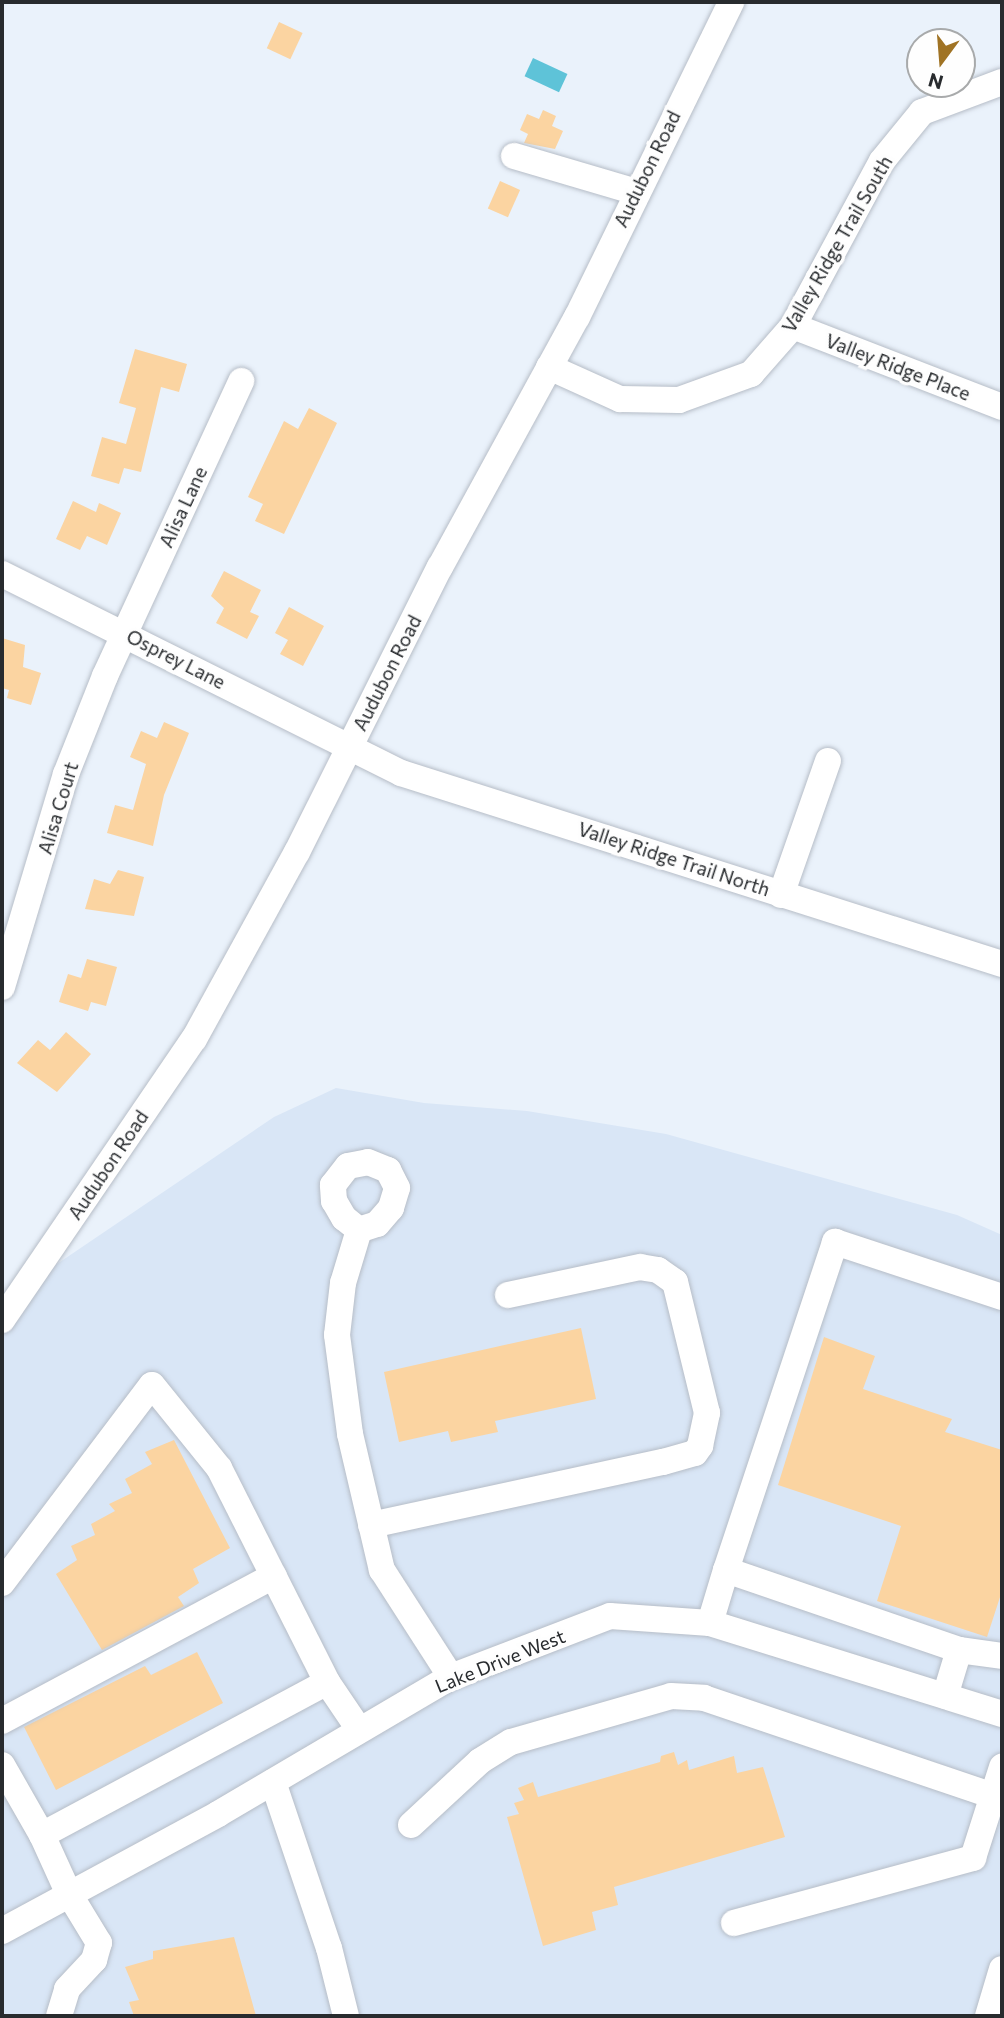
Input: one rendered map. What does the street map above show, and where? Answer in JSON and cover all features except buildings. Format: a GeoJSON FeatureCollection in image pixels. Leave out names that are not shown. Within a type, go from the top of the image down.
{"type":"FeatureCollection","features":[{"type":"Feature","properties":{"kind":"street","name":"Audubon Road"},"geometry":{"type":"LineString","coordinates":[[2,1320],[194,1039],[350,746],[440,567],[549,367],[732,2]]}},
{"type":"Feature","properties":{"kind":"street","name":"Valley Ridge Trail South"},"geometry":{"type":"LineString","coordinates":[[549,367],[620,399],[679,400],[751,374],[793,326],[882,161],[922,112],[1002,82]]}},
{"type":"Feature","properties":{"kind":"street"},"geometry":{"type":"LineString","coordinates":[[514,156],[636,192]]}},
{"type":"Feature","properties":{"kind":"street","name":"Valley Ridge Place"},"geometry":{"type":"LineString","coordinates":[[793,326],[1002,407]]}},
{"type":"Feature","properties":{"kind":"street","name":"Alisa Lane"},"geometry":{"type":"LineString","coordinates":[[125,633],[241,381]]}},
{"type":"Feature","properties":{"kind":"street","name":"Osprey Lane"},"geometry":{"type":"LineString","coordinates":[[2,574],[350,746]]}},
{"type":"Feature","properties":{"kind":"street","name":"Alisa Court"},"geometry":{"type":"LineString","coordinates":[[2,987],[66,774],[125,633]]}},
{"type":"Feature","properties":{"kind":"street","name":"Valley Ridge Trail North"},"geometry":{"type":"LineString","coordinates":[[350,746],[401,773],[1002,964]]}},
{"type":"Feature","properties":{"kind":"street"},"geometry":{"type":"LineString","coordinates":[[781,895],[828,761]]}},
{"type":"Feature","properties":{"kind":"street"},"geometry":{"type":"LineString","coordinates":[[359,1230],[343,1283],[337,1335],[350,1434],[382,1570],[451,1677]]}},
{"type":"Feature","properties":{"kind":"street"},"geometry":{"type":"LineString","coordinates":[[710,1623],[835,1242],[1002,1297]]}},
{"type":"Feature","properties":{"kind":"street"},"geometry":{"type":"LineString","coordinates":[[371,1525],[663,1462],[695,1453],[700,1446],[707,1413],[676,1282],[658,1270],[640,1267],[508,1295]]}},
{"type":"Feature","properties":{"kind":"street"},"geometry":{"type":"LineString","coordinates":[[2,1583],[152,1385],[219,1468],[327,1682],[358,1728]]}},
{"type":"Feature","properties":{"kind":"street"},"geometry":{"type":"LineString","coordinates":[[726,1570],[960,1650],[1002,1657]]}},
{"type":"Feature","properties":{"kind":"street"},"geometry":{"type":"LineString","coordinates":[[2,1721],[274,1576]]}},
{"type":"Feature","properties":{"kind":"street","name":"Lake Drive West"},"geometry":{"type":"LineString","coordinates":[[3,1927],[273,1782],[358,1728],[451,1677],[610,1616],[710,1623],[1002,1714]]}},
{"type":"Feature","properties":{"kind":"street"},"geometry":{"type":"LineString","coordinates":[[944,1696],[960,1650]]}},
{"type":"Feature","properties":{"kind":"street"},"geometry":{"type":"LineString","coordinates":[[42,1835],[327,1682]]}},
{"type":"Feature","properties":{"kind":"street"},"geometry":{"type":"LineString","coordinates":[[411,1825],[480,1761],[511,1742],[671,1696],[704,1698],[993,1796]]}},
{"type":"Feature","properties":{"kind":"street"},"geometry":{"type":"LineString","coordinates":[[2,1765],[42,1835],[68,1892],[99,1944],[94,1960],[67,1989],[59,2016]]}},
{"type":"Feature","properties":{"kind":"street"},"geometry":{"type":"LineString","coordinates":[[734,1923],[973,1858],[1002,1767]]}},
{"type":"Feature","properties":{"kind":"street"},"geometry":{"type":"LineString","coordinates":[[273,1782],[329,1948],[346,2016]]}},
{"type":"Feature","properties":{"kind":"street"},"geometry":{"type":"LineString","coordinates":[[988,2016],[1002,1969]]}},
{"type":"Feature","properties":{"kind":"shaded area"},"geometry":{"type":"Polygon","coordinates":[[[336,1088],[424,1103],[527,1111],[666,1134],[957,1215],[1002,1235],[1002,2016],[2,2016],[2,1320],[26,1285],[274,1117],[336,1088]]]}},
{"type":"Feature","properties":{"kind":"water"},"geometry":{"type":"Polygon","coordinates":[[[533,58],[567,74],[559,92],[525,76],[533,58]]]}}]}
